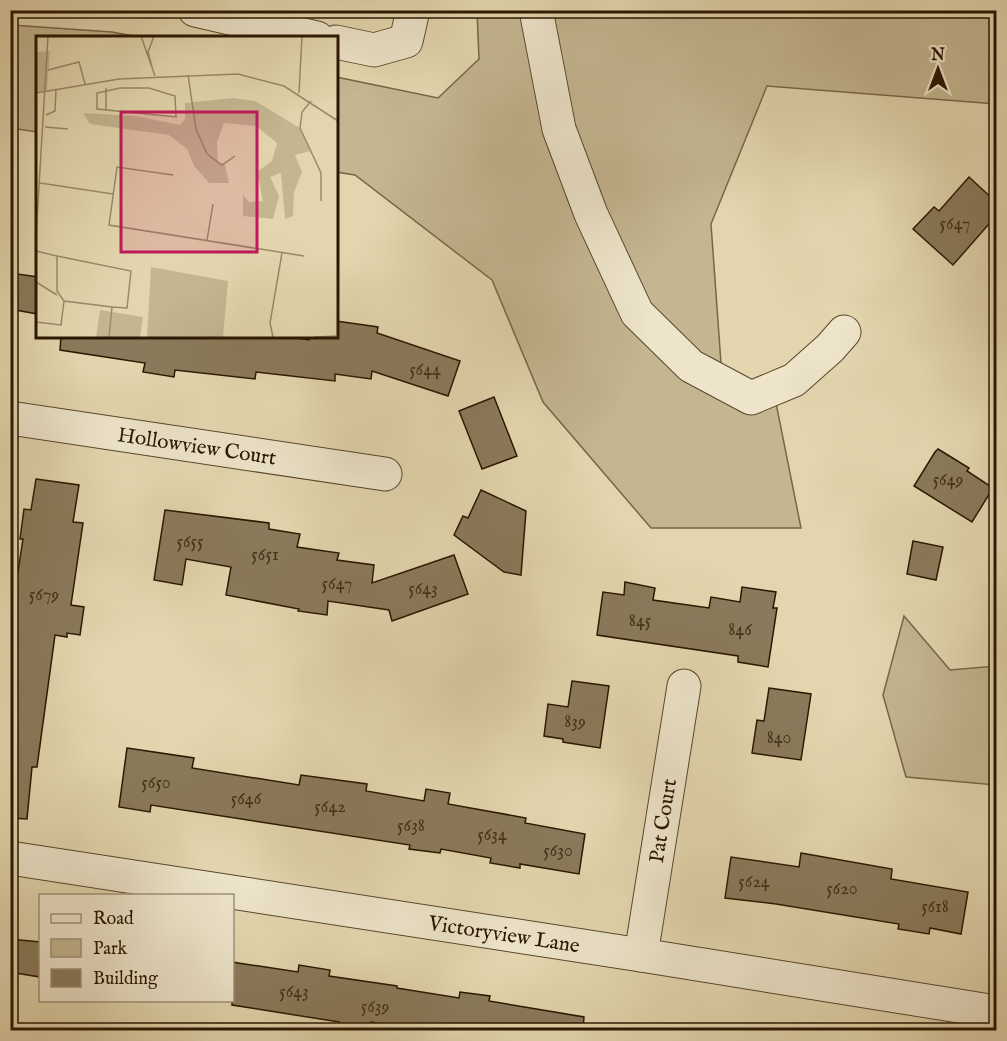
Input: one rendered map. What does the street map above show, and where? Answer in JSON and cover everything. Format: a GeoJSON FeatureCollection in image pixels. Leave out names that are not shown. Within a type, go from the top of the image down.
{"type":"FeatureCollection","features":[{"type":"Feature","properties":{"kind":"street"},"geometry":{"type":"LineString","coordinates":[[195,10],[308,36]]}},
{"type":"Feature","properties":{"kind":"street"},"geometry":{"type":"LineString","coordinates":[[338,42],[374,50],[406,41],[413,10]]}},
{"type":"Feature","properties":{"kind":"street"},"geometry":{"type":"LineString","coordinates":[[536,10],[559,129],[591,214],[637,313],[691,366],[751,398],[794,380],[830,348],[844,332]]}},
{"type":"Feature","properties":{"kind":"street","name":"Hollowview Court"},"geometry":{"type":"LineString","coordinates":[[10,418],[384,474]]}},
{"type":"Feature","properties":{"kind":"street","name":"Pat Court"},"geometry":{"type":"LineString","coordinates":[[641,955],[684,686]]}},
{"type":"Feature","properties":{"kind":"street","name":"Victoryview Lane"},"geometry":{"type":"LineString","coordinates":[[10,858],[996,1012]]}},
{"type":"Feature","properties":{"kind":"green space"},"geometry":{"type":"Polygon","coordinates":[[[477,11],[996,11],[996,104],[767,86],[711,224],[722,377],[774,393],[801,528],[651,528],[543,402],[492,280],[355,175],[338,172],[338,77],[438,98],[479,59],[477,11]]]}},
{"type":"Feature","properties":{"kind":"green space"},"geometry":{"type":"Polygon","coordinates":[[[11,25],[112,32],[134,36],[36,36],[36,132],[11,128],[11,25]]]}},
{"type":"Feature","properties":{"kind":"green space"},"geometry":{"type":"Polygon","coordinates":[[[904,616],[950,670],[996,666],[996,785],[906,777],[883,695],[904,616]]]}},
{"type":"Feature","properties":{"kind":"building"},"geometry":{"type":"Polygon","coordinates":[[[969,177],[996,202],[996,216],[953,265],[913,229],[934,207],[939,211],[969,177]]]}},
{"type":"Feature","properties":{"kind":"building"},"geometry":{"type":"Polygon","coordinates":[[[10,273],[36,277],[36,314],[10,309],[10,273]]]}},
{"type":"Feature","properties":{"kind":"building"},"geometry":{"type":"Polygon","coordinates":[[[338,321],[378,327],[377,333],[460,361],[448,396],[372,371],[371,379],[335,374],[335,381],[256,372],[255,379],[175,370],[174,377],[143,372],[145,363],[60,350],[61,338],[296,338],[309,340],[309,338],[338,338],[338,321]]]}},
{"type":"Feature","properties":{"kind":"building"},"geometry":{"type":"Polygon","coordinates":[[[494,397],[517,456],[482,469],[459,411],[494,397]]]}},
{"type":"Feature","properties":{"kind":"building"},"geometry":{"type":"Polygon","coordinates":[[[938,449],[969,468],[967,471],[993,488],[972,522],[914,486],[938,449]]]}},
{"type":"Feature","properties":{"kind":"building"},"geometry":{"type":"Polygon","coordinates":[[[36,479],[79,485],[73,522],[83,523],[71,605],[84,607],[80,635],[67,633],[67,637],[55,635],[37,767],[32,767],[27,819],[10,818],[10,650],[15,617],[11,617],[23,539],[20,539],[24,509],[31,510],[36,479]]]}},
{"type":"Feature","properties":{"kind":"building"},"geometry":{"type":"Polygon","coordinates":[[[481,490],[526,511],[521,575],[504,572],[454,535],[463,516],[468,518],[481,490]]]}},
{"type":"Feature","properties":{"kind":"building"},"geometry":{"type":"Polygon","coordinates":[[[165,510],[269,523],[269,529],[300,534],[297,547],[339,553],[337,560],[374,565],[372,583],[454,555],[468,594],[392,621],[389,610],[328,601],[327,615],[226,595],[231,567],[186,559],[182,585],[154,580],[165,510]]]}},
{"type":"Feature","properties":{"kind":"building"},"geometry":{"type":"Polygon","coordinates":[[[913,541],[943,547],[936,580],[907,574],[913,541]]]}},
{"type":"Feature","properties":{"kind":"building"},"geometry":{"type":"Polygon","coordinates":[[[625,582],[655,588],[653,600],[709,608],[711,597],[740,602],[742,587],[776,592],[773,608],[777,608],[768,667],[738,662],[738,656],[597,635],[603,592],[624,595],[625,582]]]}},
{"type":"Feature","properties":{"kind":"building"},"geometry":{"type":"Polygon","coordinates":[[[572,681],[609,686],[600,748],[563,742],[563,739],[544,736],[548,704],[568,707],[572,681]]]}},
{"type":"Feature","properties":{"kind":"building"},"geometry":{"type":"Polygon","coordinates":[[[769,688],[811,694],[801,760],[752,753],[757,720],[764,721],[769,688]]]}},
{"type":"Feature","properties":{"kind":"building"},"geometry":{"type":"Polygon","coordinates":[[[127,748],[194,758],[192,768],[299,785],[301,775],[367,784],[366,791],[424,801],[426,789],[450,793],[448,804],[526,818],[525,823],[585,834],[579,874],[520,864],[520,868],[490,863],[491,858],[441,849],[440,853],[409,849],[410,845],[151,805],[150,812],[119,807],[127,748]]]}},
{"type":"Feature","properties":{"kind":"building"},"geometry":{"type":"Polygon","coordinates":[[[801,853],[892,869],[891,879],[968,892],[961,934],[930,928],[929,934],[898,929],[899,924],[725,898],[731,857],[799,867],[801,853]]]}},
{"type":"Feature","properties":{"kind":"building"},"geometry":{"type":"Polygon","coordinates":[[[10,939],[39,942],[39,977],[10,972],[10,939]]]}},
{"type":"Feature","properties":{"kind":"building"},"geometry":{"type":"Polygon","coordinates":[[[234,962],[298,972],[299,965],[330,970],[329,976],[459,998],[460,992],[490,996],[489,1001],[584,1017],[583,1030],[411,1030],[371,1022],[370,1030],[338,1030],[339,1022],[232,1005],[234,1002],[234,962]]]}}]}
